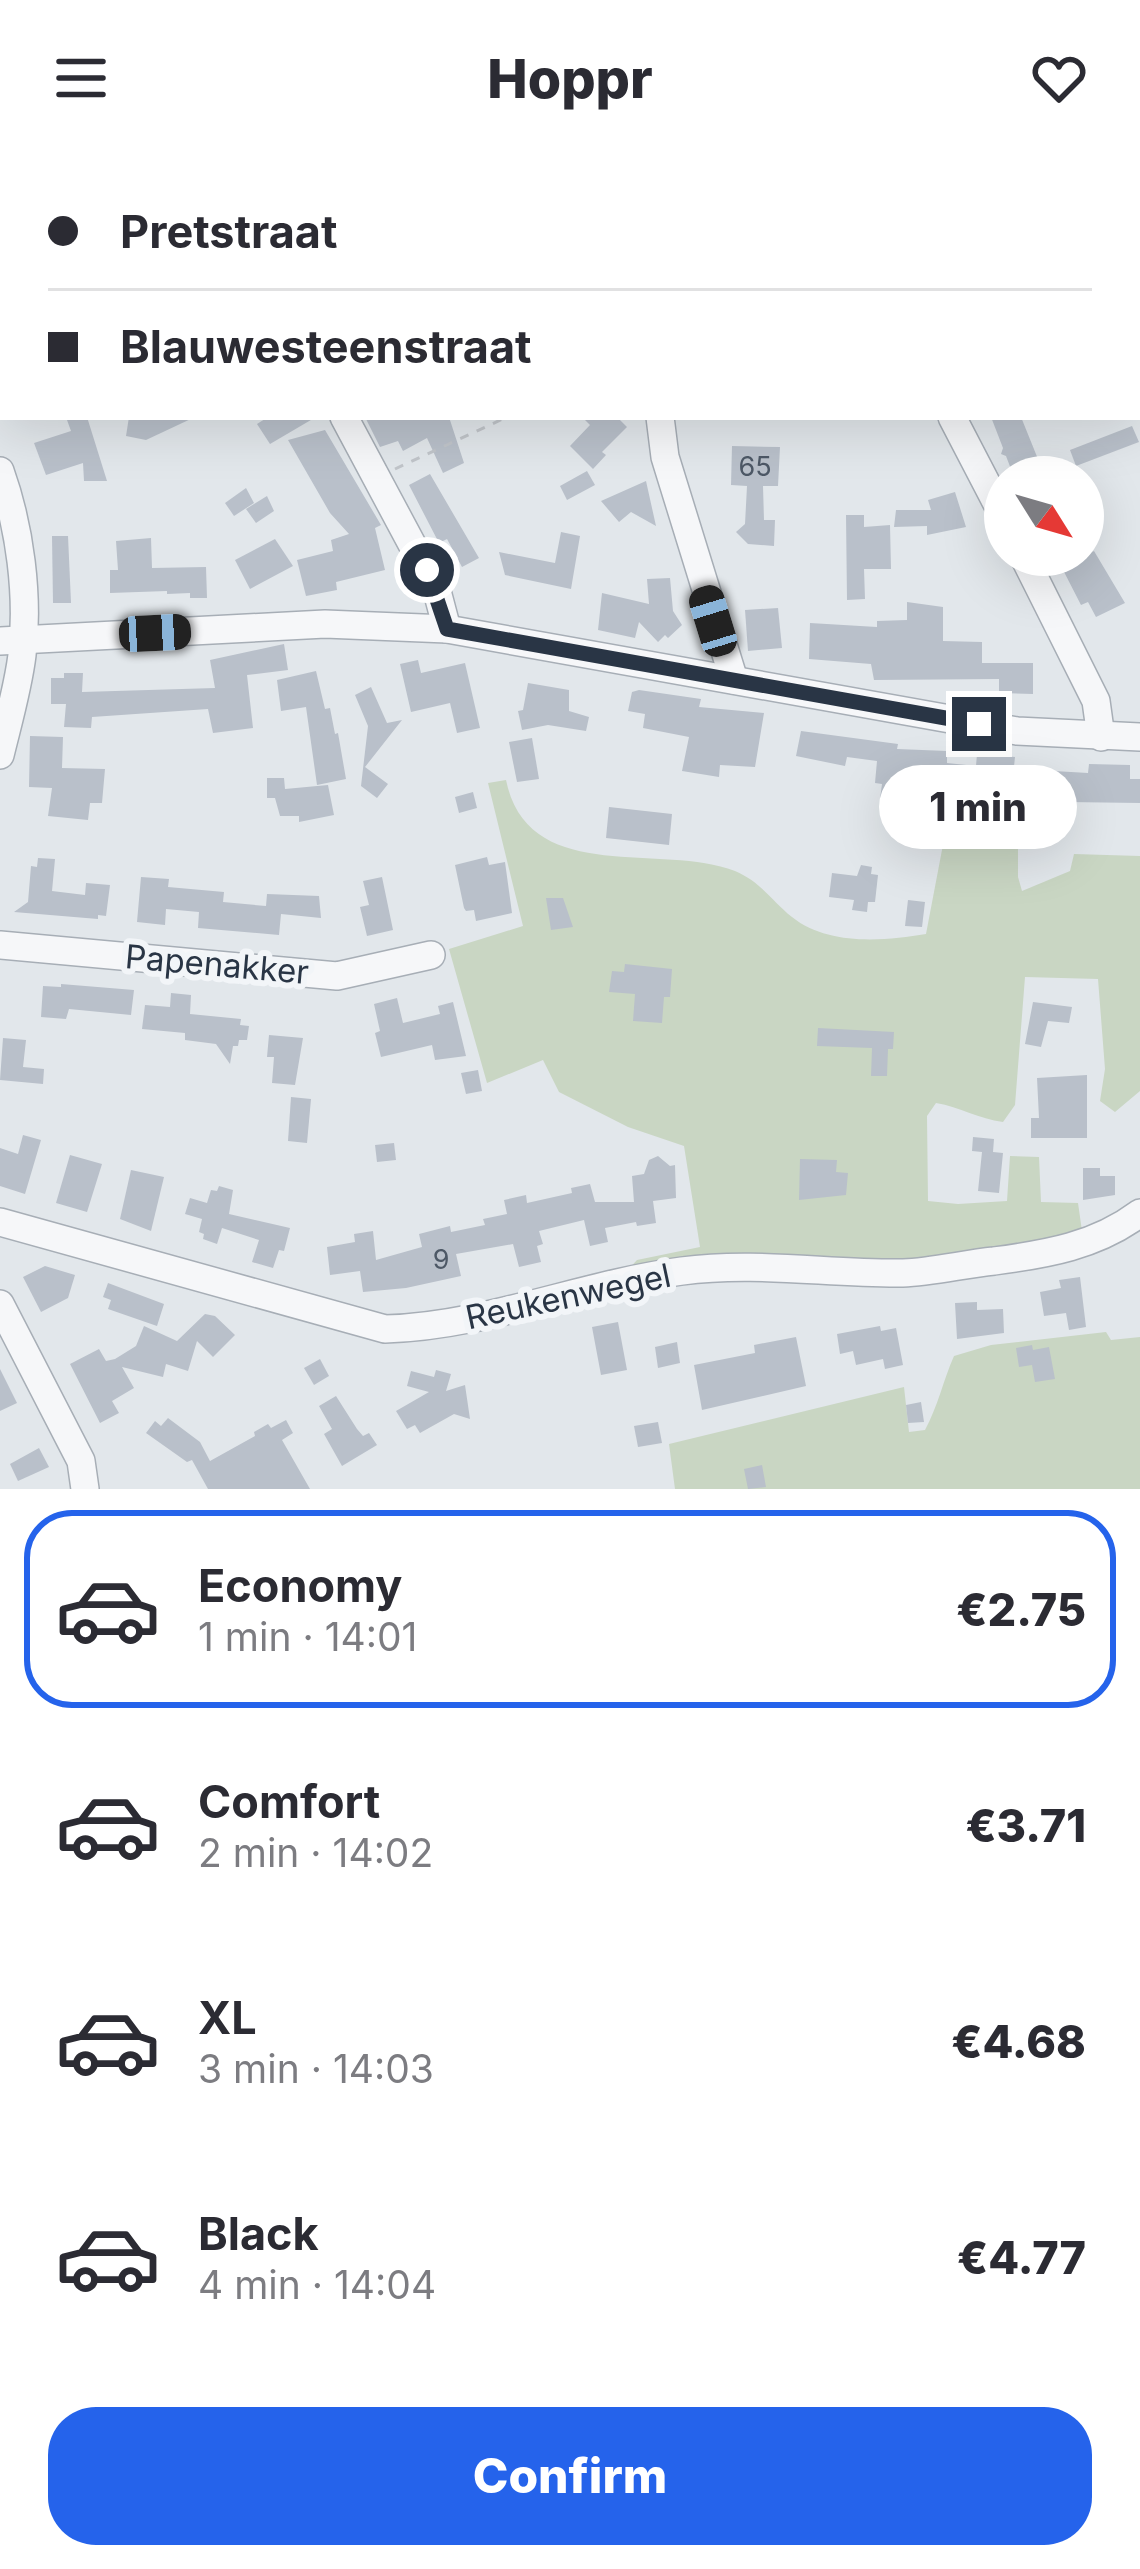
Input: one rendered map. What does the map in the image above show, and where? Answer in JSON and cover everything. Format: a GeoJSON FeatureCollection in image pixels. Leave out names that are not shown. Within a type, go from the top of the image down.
{"type":"FeatureCollection","features":[{"type":"Feature","properties":{"kind":"street"},"geometry":{"type":"LineString","coordinates":[[346,420],[437,591],[447,629]]}},
{"type":"Feature","properties":{"kind":"street"},"geometry":{"type":"LineString","coordinates":[[661,420],[671,480],[734,680]]}},
{"type":"Feature","properties":{"kind":"street"},"geometry":{"type":"LineString","coordinates":[[954,420],[984,479]]}},
{"type":"Feature","properties":{"kind":"street"},"geometry":{"type":"LineString","coordinates":[[0,472],[15,530],[25,614],[12,640],[0,755]]}},
{"type":"Feature","properties":{"kind":"street"},"geometry":{"type":"LineString","coordinates":[[1034,576],[1096,701],[1101,737]]}},
{"type":"Feature","properties":{"kind":"street"},"geometry":{"type":"LineString","coordinates":[[12,640],[325,624],[447,629],[1017,731],[1140,737]]}},
{"type":"Feature","properties":{"kind":"street","name":"Papenakker"},"geometry":{"type":"LineString","coordinates":[[0,945],[337,976],[431,955]]}},
{"type":"Feature","properties":{"kind":"street","name":"Reukenwegel"},"geometry":{"type":"LineString","coordinates":[[0,1222],[385,1329],[477,1317],[688,1270],[907,1273],[1031,1256],[1082,1245],[1140,1213]]}},
{"type":"Feature","properties":{"kind":"street"},"geometry":{"type":"LineString","coordinates":[[0,1304],[81,1461],[85,1489]]}},
{"type":"Feature","properties":{"kind":"path"},"geometry":{"type":"LineString","coordinates":[[377,476],[500,420]]}},
{"type":"Feature","properties":{"kind":"green space"},"geometry":{"type":"Polygon","coordinates":[[[506,780],[519,813],[541,835],[568,848],[705,863],[735,871],[806,926],[839,937],[926,934],[946,829],[1018,838],[1022,891],[1070,871],[1074,854],[1140,856],[1140,1091],[1115,1112],[1100,1101],[1105,1069],[1098,979],[1025,977],[1015,1105],[1003,1122],[936,1103],[927,1116],[928,1201],[1007,1201],[1010,1156],[1039,1157],[1041,1202],[1078,1203],[1082,1231],[931,1262],[624,1274],[637,1260],[700,1247],[684,1146],[628,1127],[559,1092],[543,1060],[487,1083],[449,949],[523,926],[488,783],[506,780]]]}},
{"type":"Feature","properties":{"kind":"green space"},"geometry":{"type":"Polygon","coordinates":[[[1106,1332],[1111,1340],[1140,1337],[1140,1489],[675,1489],[669,1444],[904,1387],[909,1432],[925,1430],[954,1356],[991,1345],[1106,1332]]]}},
{"type":"Feature","properties":{"kind":"building"},"geometry":{"type":"Polygon","coordinates":[[[67,420],[88,420],[107,481],[84,481],[83,463],[46,475],[34,443],[71,431],[67,420]]]}},
{"type":"Feature","properties":{"kind":"building"},"geometry":{"type":"Polygon","coordinates":[[[129,420],[189,420],[146,440],[126,436],[129,420]]]}},
{"type":"Feature","properties":{"kind":"building"},"geometry":{"type":"Polygon","coordinates":[[[263,420],[311,420],[270,444],[257,424],[263,420]]]}},
{"type":"Feature","properties":{"kind":"building"},"geometry":{"type":"Polygon","coordinates":[[[366,420],[450,420],[464,463],[443,473],[427,438],[403,451],[398,441],[380,447],[366,420]]]}},
{"type":"Feature","properties":{"kind":"building"},"geometry":{"type":"Polygon","coordinates":[[[585,420],[620,420],[627,427],[602,452],[606,455],[593,469],[570,446],[590,425],[585,420]]]}},
{"type":"Feature","properties":{"kind":"building"},"geometry":{"type":"Polygon","coordinates":[[[992,420],[1022,420],[1037,456],[1001,454],[992,420]]]}},
{"type":"Feature","properties":{"kind":"building"},"geometry":{"type":"Polygon","coordinates":[[[1132,426],[1139,442],[1102,456],[1072,456],[1070,450],[1132,426]]]}},
{"type":"Feature","properties":{"kind":"building"},"geometry":{"type":"Polygon","coordinates":[[[325,430],[381,525],[375,528],[385,570],[336,582],[337,590],[306,596],[297,560],[333,551],[331,540],[349,534],[330,513],[288,440],[325,430]]]}},
{"type":"Feature","properties":{"kind":"building"},"geometry":{"type":"Polygon","coordinates":[[[732,446],[780,447],[778,486],[763,486],[764,520],[775,520],[774,546],[748,544],[736,532],[745,524],[747,486],[731,485],[732,446]]]}},
{"type":"Feature","properties":{"kind":"building"},"geometry":{"type":"Polygon","coordinates":[[[587,471],[595,485],[567,500],[560,486],[587,471]]]}},
{"type":"Feature","properties":{"kind":"building"},"geometry":{"type":"Polygon","coordinates":[[[430,474],[479,558],[462,567],[447,539],[439,543],[409,485],[430,474]]]}},
{"type":"Feature","properties":{"kind":"building"},"geometry":{"type":"Polygon","coordinates":[[[646,481],[656,526],[631,512],[619,522],[601,501],[646,481]]]}},
{"type":"Feature","properties":{"kind":"building"},"geometry":{"type":"Polygon","coordinates":[[[246,488],[254,503],[234,516],[225,503],[246,488]]]}},
{"type":"Feature","properties":{"kind":"building"},"geometry":{"type":"Polygon","coordinates":[[[955,492],[966,527],[927,535],[927,526],[894,527],[896,510],[931,510],[928,500],[955,492]]]}},
{"type":"Feature","properties":{"kind":"building"},"geometry":{"type":"Polygon","coordinates":[[[267,496],[274,511],[256,523],[246,509],[267,496]]]}},
{"type":"Feature","properties":{"kind":"building"},"geometry":{"type":"Polygon","coordinates":[[[846,515],[864,515],[864,527],[890,525],[891,569],[864,569],[865,599],[847,600],[846,515]]]}},
{"type":"Feature","properties":{"kind":"building"},"geometry":{"type":"Polygon","coordinates":[[[561,532],[580,536],[571,589],[505,575],[499,552],[555,563],[561,532]]]}},
{"type":"Feature","properties":{"kind":"building"},"geometry":{"type":"Polygon","coordinates":[[[52,536],[68,536],[71,603],[53,603],[52,536]]]}},
{"type":"Feature","properties":{"kind":"building"},"geometry":{"type":"Polygon","coordinates":[[[151,538],[152,568],[206,567],[207,598],[167,591],[110,593],[110,570],[118,570],[116,541],[151,538]]]}},
{"type":"Feature","properties":{"kind":"building"},"geometry":{"type":"Polygon","coordinates":[[[275,539],[293,566],[250,589],[235,560],[275,539]]]}},
{"type":"Feature","properties":{"kind":"building"},"geometry":{"type":"Polygon","coordinates":[[[1104,568],[1125,603],[1096,617],[1088,602],[1081,605],[1066,576],[1104,576],[1104,568]]]}},
{"type":"Feature","properties":{"kind":"building"},"geometry":{"type":"Polygon","coordinates":[[[670,578],[673,611],[682,625],[668,638],[665,635],[658,642],[639,622],[635,638],[598,630],[602,593],[649,604],[647,579],[670,578]]]}},
{"type":"Feature","properties":{"kind":"building"},"geometry":{"type":"Polygon","coordinates":[[[907,602],[943,607],[943,641],[982,642],[982,663],[1033,663],[1033,694],[999,693],[999,679],[874,680],[871,664],[809,659],[810,623],[877,627],[877,621],[907,620],[907,602]]]}},
{"type":"Feature","properties":{"kind":"building"},"geometry":{"type":"Polygon","coordinates":[[[778,608],[782,648],[748,651],[745,610],[778,608]]]}},
{"type":"Feature","properties":{"kind":"building"},"geometry":{"type":"Polygon","coordinates":[[[284,644],[288,670],[247,675],[253,728],[213,733],[208,709],[92,717],[91,728],[64,727],[66,704],[51,704],[51,678],[64,678],[64,673],[83,673],[82,692],[215,688],[210,660],[284,644]]]}},
{"type":"Feature","properties":{"kind":"building"},"geometry":{"type":"Polygon","coordinates":[[[418,660],[421,673],[465,663],[480,728],[457,733],[450,703],[411,712],[400,664],[418,660]]]}},
{"type":"Feature","properties":{"kind":"building"},"geometry":{"type":"Polygon","coordinates":[[[316,671],[325,709],[330,708],[338,733],[346,779],[317,785],[306,707],[281,711],[277,680],[316,671]]]}},
{"type":"Feature","properties":{"kind":"building"},"geometry":{"type":"Polygon","coordinates":[[[528,683],[569,690],[569,711],[589,717],[586,731],[548,725],[522,730],[518,711],[523,710],[528,683]]]}},
{"type":"Feature","properties":{"kind":"building"},"geometry":{"type":"Polygon","coordinates":[[[371,687],[387,723],[402,720],[365,767],[388,784],[377,798],[361,786],[368,726],[355,695],[371,687]]]}},
{"type":"Feature","properties":{"kind":"building"},"geometry":{"type":"Polygon","coordinates":[[[632,692],[701,699],[699,707],[764,713],[755,767],[720,765],[719,777],[682,771],[689,737],[643,728],[645,714],[628,711],[632,692]]]}},
{"type":"Feature","properties":{"kind":"building"},"geometry":{"type":"Polygon","coordinates":[[[801,731],[898,744],[897,749],[947,751],[947,763],[976,766],[977,754],[1015,757],[1013,776],[1054,779],[1054,771],[1088,773],[1089,764],[1130,765],[1130,779],[1140,779],[1140,803],[1067,802],[1065,823],[1044,822],[1044,830],[1029,829],[1029,821],[1010,819],[1011,800],[982,799],[983,789],[951,787],[949,812],[899,807],[899,802],[880,799],[882,784],[875,783],[877,761],[847,757],[845,766],[796,756],[801,731]]]}},
{"type":"Feature","properties":{"kind":"building"},"geometry":{"type":"Polygon","coordinates":[[[30,736],[63,737],[62,768],[105,769],[102,803],[90,803],[88,820],[48,816],[52,788],[29,787],[30,736]]]}},
{"type":"Feature","properties":{"kind":"building"},"geometry":{"type":"Polygon","coordinates":[[[532,738],[539,779],[517,782],[509,742],[532,738]]]}},
{"type":"Feature","properties":{"kind":"building"},"geometry":{"type":"Polygon","coordinates":[[[267,778],[284,778],[285,789],[328,785],[334,815],[299,822],[299,816],[280,816],[275,798],[267,798],[267,778]]]}},
{"type":"Feature","properties":{"kind":"building"},"geometry":{"type":"Polygon","coordinates":[[[473,792],[477,808],[459,813],[455,797],[473,792]]]}},
{"type":"Feature","properties":{"kind":"building"},"geometry":{"type":"Polygon","coordinates":[[[609,807],[672,814],[669,845],[606,838],[609,807]]]}},
{"type":"Feature","properties":{"kind":"building"},"geometry":{"type":"Polygon","coordinates":[[[487,857],[489,865],[505,862],[512,913],[476,921],[474,910],[464,908],[455,865],[487,857]]]}},
{"type":"Feature","properties":{"kind":"building"},"geometry":{"type":"Polygon","coordinates":[[[38,858],[55,859],[52,891],[85,895],[86,883],[110,885],[106,916],[14,912],[28,902],[31,866],[37,867],[38,858]]]}},
{"type":"Feature","properties":{"kind":"building"},"geometry":{"type":"Polygon","coordinates":[[[861,865],[872,867],[871,874],[878,875],[875,902],[868,902],[867,912],[852,910],[854,900],[829,897],[832,873],[857,876],[861,865]]]}},
{"type":"Feature","properties":{"kind":"building"},"geometry":{"type":"Polygon","coordinates":[[[141,877],[169,879],[168,887],[224,892],[223,902],[266,906],[267,894],[319,896],[321,918],[281,914],[279,935],[198,928],[199,912],[166,909],[165,925],[137,922],[141,877]]]}},
{"type":"Feature","properties":{"kind":"building"},"geometry":{"type":"Polygon","coordinates":[[[382,877],[393,930],[367,936],[360,907],[369,905],[363,881],[382,877]]]}},
{"type":"Feature","properties":{"kind":"building"},"geometry":{"type":"Polygon","coordinates":[[[546,898],[563,898],[573,927],[551,930],[546,898]]]}},
{"type":"Feature","properties":{"kind":"building"},"geometry":{"type":"Polygon","coordinates":[[[908,900],[925,902],[922,927],[905,926],[908,900]]]}},
{"type":"Feature","properties":{"kind":"building"},"geometry":{"type":"Polygon","coordinates":[[[625,964],[672,969],[662,1023],[633,1021],[635,994],[609,992],[612,971],[624,972],[625,964]]]}},
{"type":"Feature","properties":{"kind":"building"},"geometry":{"type":"Polygon","coordinates":[[[43,986],[134,990],[131,1015],[69,1009],[66,1019],[41,1017],[43,986]]]}},
{"type":"Feature","properties":{"kind":"building"},"geometry":{"type":"Polygon","coordinates":[[[171,993],[191,995],[190,1014],[241,1019],[240,1025],[249,1026],[247,1040],[233,1046],[230,1064],[216,1044],[185,1040],[185,1033],[142,1029],[145,1005],[170,1007],[171,993]]]}},
{"type":"Feature","properties":{"kind":"building"},"geometry":{"type":"Polygon","coordinates":[[[397,998],[403,1023],[440,1014],[438,1006],[453,1002],[466,1056],[435,1060],[432,1045],[381,1057],[374,1004],[397,998]]]}},
{"type":"Feature","properties":{"kind":"building"},"geometry":{"type":"Polygon","coordinates":[[[1033,1002],[1072,1007],[1069,1023],[1048,1021],[1041,1047],[1025,1044],[1033,1002]]]}},
{"type":"Feature","properties":{"kind":"building"},"geometry":{"type":"Polygon","coordinates":[[[818,1028],[894,1032],[887,1076],[871,1076],[872,1048],[817,1046],[818,1028]]]}},
{"type":"Feature","properties":{"kind":"building"},"geometry":{"type":"Polygon","coordinates":[[[269,1035],[303,1038],[295,1085],[272,1083],[274,1057],[267,1057],[269,1035]]]}},
{"type":"Feature","properties":{"kind":"building"},"geometry":{"type":"Polygon","coordinates":[[[3,1038],[26,1040],[23,1067],[44,1069],[43,1084],[0,1080],[3,1038]]]}},
{"type":"Feature","properties":{"kind":"building"},"geometry":{"type":"Polygon","coordinates":[[[478,1070],[482,1091],[466,1094],[461,1073],[478,1070]]]}},
{"type":"Feature","properties":{"kind":"building"},"geometry":{"type":"Polygon","coordinates":[[[1087,1075],[1087,1138],[1031,1138],[1031,1118],[1039,1118],[1037,1078],[1087,1075]]]}},
{"type":"Feature","properties":{"kind":"building"},"geometry":{"type":"Polygon","coordinates":[[[291,1097],[311,1099],[307,1143],[288,1141],[291,1097]]]}},
{"type":"Feature","properties":{"kind":"building"},"geometry":{"type":"Polygon","coordinates":[[[23,1135],[41,1140],[25,1194],[0,1186],[0,1148],[18,1154],[23,1135]]]}},
{"type":"Feature","properties":{"kind":"building"},"geometry":{"type":"Polygon","coordinates":[[[973,1137],[994,1139],[993,1152],[1003,1153],[999,1193],[978,1191],[982,1152],[972,1151],[973,1137]]]}},
{"type":"Feature","properties":{"kind":"building"},"geometry":{"type":"Polygon","coordinates":[[[394,1143],[396,1160],[377,1162],[375,1145],[394,1143]]]}},
{"type":"Feature","properties":{"kind":"building"},"geometry":{"type":"Polygon","coordinates":[[[70,1155],[102,1164],[87,1212],[56,1203],[70,1155]]]}},
{"type":"Feature","properties":{"kind":"building"},"geometry":{"type":"Polygon","coordinates":[[[658,1156],[675,1165],[676,1198],[653,1201],[656,1223],[605,1228],[608,1242],[590,1246],[584,1220],[539,1231],[541,1262],[519,1267],[513,1244],[456,1254],[461,1276],[406,1288],[363,1292],[360,1271],[330,1275],[327,1247],[355,1242],[354,1234],[373,1231],[376,1260],[422,1247],[419,1234],[450,1226],[451,1232],[485,1225],[483,1219],[507,1214],[504,1200],[526,1195],[527,1203],[590,1184],[595,1202],[634,1202],[632,1176],[644,1174],[649,1160],[658,1156]]]}},
{"type":"Feature","properties":{"kind":"building"},"geometry":{"type":"Polygon","coordinates":[[[800,1159],[837,1160],[836,1172],[848,1173],[846,1195],[799,1200],[800,1159]]]}},
{"type":"Feature","properties":{"kind":"building"},"geometry":{"type":"Polygon","coordinates":[[[1083,1168],[1100,1168],[1100,1176],[1115,1176],[1115,1195],[1083,1200],[1083,1168]]]}},
{"type":"Feature","properties":{"kind":"building"},"geometry":{"type":"Polygon","coordinates":[[[131,1170],[164,1177],[151,1231],[120,1219],[131,1170]]]}},
{"type":"Feature","properties":{"kind":"building"},"geometry":{"type":"Polygon","coordinates":[[[219,1186],[233,1190],[229,1214],[290,1228],[273,1268],[252,1262],[259,1240],[222,1228],[217,1244],[203,1239],[199,1232],[202,1219],[185,1214],[190,1198],[207,1203],[211,1190],[219,1186]]]}},
{"type":"Feature","properties":{"kind":"building"},"geometry":{"type":"Polygon","coordinates":[[[45,1266],[75,1275],[68,1298],[41,1312],[23,1277],[45,1266]]]}},
{"type":"Feature","properties":{"kind":"building"},"geometry":{"type":"Polygon","coordinates":[[[1080,1277],[1086,1327],[1069,1330],[1066,1313],[1044,1316],[1040,1292],[1061,1288],[1059,1280],[1080,1277]]]}},
{"type":"Feature","properties":{"kind":"building"},"geometry":{"type":"Polygon","coordinates":[[[108,1283],[164,1304],[157,1326],[108,1309],[111,1300],[103,1297],[108,1283]]]}},
{"type":"Feature","properties":{"kind":"building"},"geometry":{"type":"Polygon","coordinates":[[[977,1302],[977,1310],[1003,1309],[1004,1333],[957,1339],[955,1303],[977,1302]]]}},
{"type":"Feature","properties":{"kind":"building"},"geometry":{"type":"Polygon","coordinates":[[[205,1314],[215,1316],[235,1335],[213,1357],[197,1341],[188,1371],[166,1364],[163,1377],[122,1367],[134,1388],[112,1401],[119,1413],[100,1423],[70,1364],[99,1349],[106,1361],[115,1359],[136,1346],[144,1326],[177,1341],[205,1314]]]}},
{"type":"Feature","properties":{"kind":"building"},"geometry":{"type":"Polygon","coordinates":[[[618,1322],[627,1370],[601,1375],[592,1327],[618,1322]]]}},
{"type":"Feature","properties":{"kind":"building"},"geometry":{"type":"Polygon","coordinates":[[[880,1326],[881,1331],[896,1328],[903,1365],[885,1369],[883,1359],[856,1365],[853,1351],[840,1354],[837,1334],[880,1326]]]}},
{"type":"Feature","properties":{"kind":"building"},"geometry":{"type":"Polygon","coordinates":[[[796,1337],[806,1386],[702,1410],[694,1365],[755,1353],[754,1345],[796,1337]]]}},
{"type":"Feature","properties":{"kind":"building"},"geometry":{"type":"Polygon","coordinates":[[[677,1342],[680,1363],[658,1368],[655,1347],[677,1342]]]}},
{"type":"Feature","properties":{"kind":"building"},"geometry":{"type":"Polygon","coordinates":[[[1032,1345],[1033,1350],[1049,1347],[1055,1379],[1035,1382],[1032,1365],[1019,1367],[1016,1348],[1032,1345]]]}},
{"type":"Feature","properties":{"kind":"building"},"geometry":{"type":"Polygon","coordinates":[[[320,1359],[329,1376],[314,1385],[304,1368],[320,1359]]]}},
{"type":"Feature","properties":{"kind":"building"},"geometry":{"type":"Polygon","coordinates":[[[0,1369],[17,1403],[0,1411],[0,1369]]]}},
{"type":"Feature","properties":{"kind":"building"},"geometry":{"type":"Polygon","coordinates":[[[436,1370],[451,1374],[446,1391],[465,1385],[470,1419],[454,1414],[420,1433],[415,1425],[407,1429],[396,1411],[429,1392],[407,1386],[411,1371],[434,1377],[436,1370]]]}},
{"type":"Feature","properties":{"kind":"building"},"geometry":{"type":"Polygon","coordinates":[[[336,1396],[357,1429],[363,1436],[369,1433],[377,1445],[342,1466],[324,1434],[332,1429],[319,1406],[336,1396]]]}},
{"type":"Feature","properties":{"kind":"building"},"geometry":{"type":"Polygon","coordinates":[[[921,1402],[924,1422],[908,1423],[906,1405],[921,1402]]]}},
{"type":"Feature","properties":{"kind":"building"},"geometry":{"type":"Polygon","coordinates":[[[168,1418],[200,1442],[210,1461],[268,1424],[271,1428],[286,1420],[293,1433],[282,1440],[310,1489],[208,1489],[192,1460],[187,1462],[146,1433],[155,1421],[161,1426],[168,1418]]]}},
{"type":"Feature","properties":{"kind":"building"},"geometry":{"type":"Polygon","coordinates":[[[658,1422],[662,1443],[638,1447],[634,1426],[658,1422]]]}},
{"type":"Feature","properties":{"kind":"building"},"geometry":{"type":"Polygon","coordinates":[[[39,1448],[49,1467],[18,1481],[10,1464],[39,1448]]]}},
{"type":"Feature","properties":{"kind":"building"},"geometry":{"type":"Polygon","coordinates":[[[762,1465],[766,1487],[748,1489],[744,1469],[762,1465]]]}},
{"type":"Feature","properties":{"kind":"route"},"geometry":{"type":"LineString","coordinates":[[427,570],[447,629],[979,724]]}}]}
